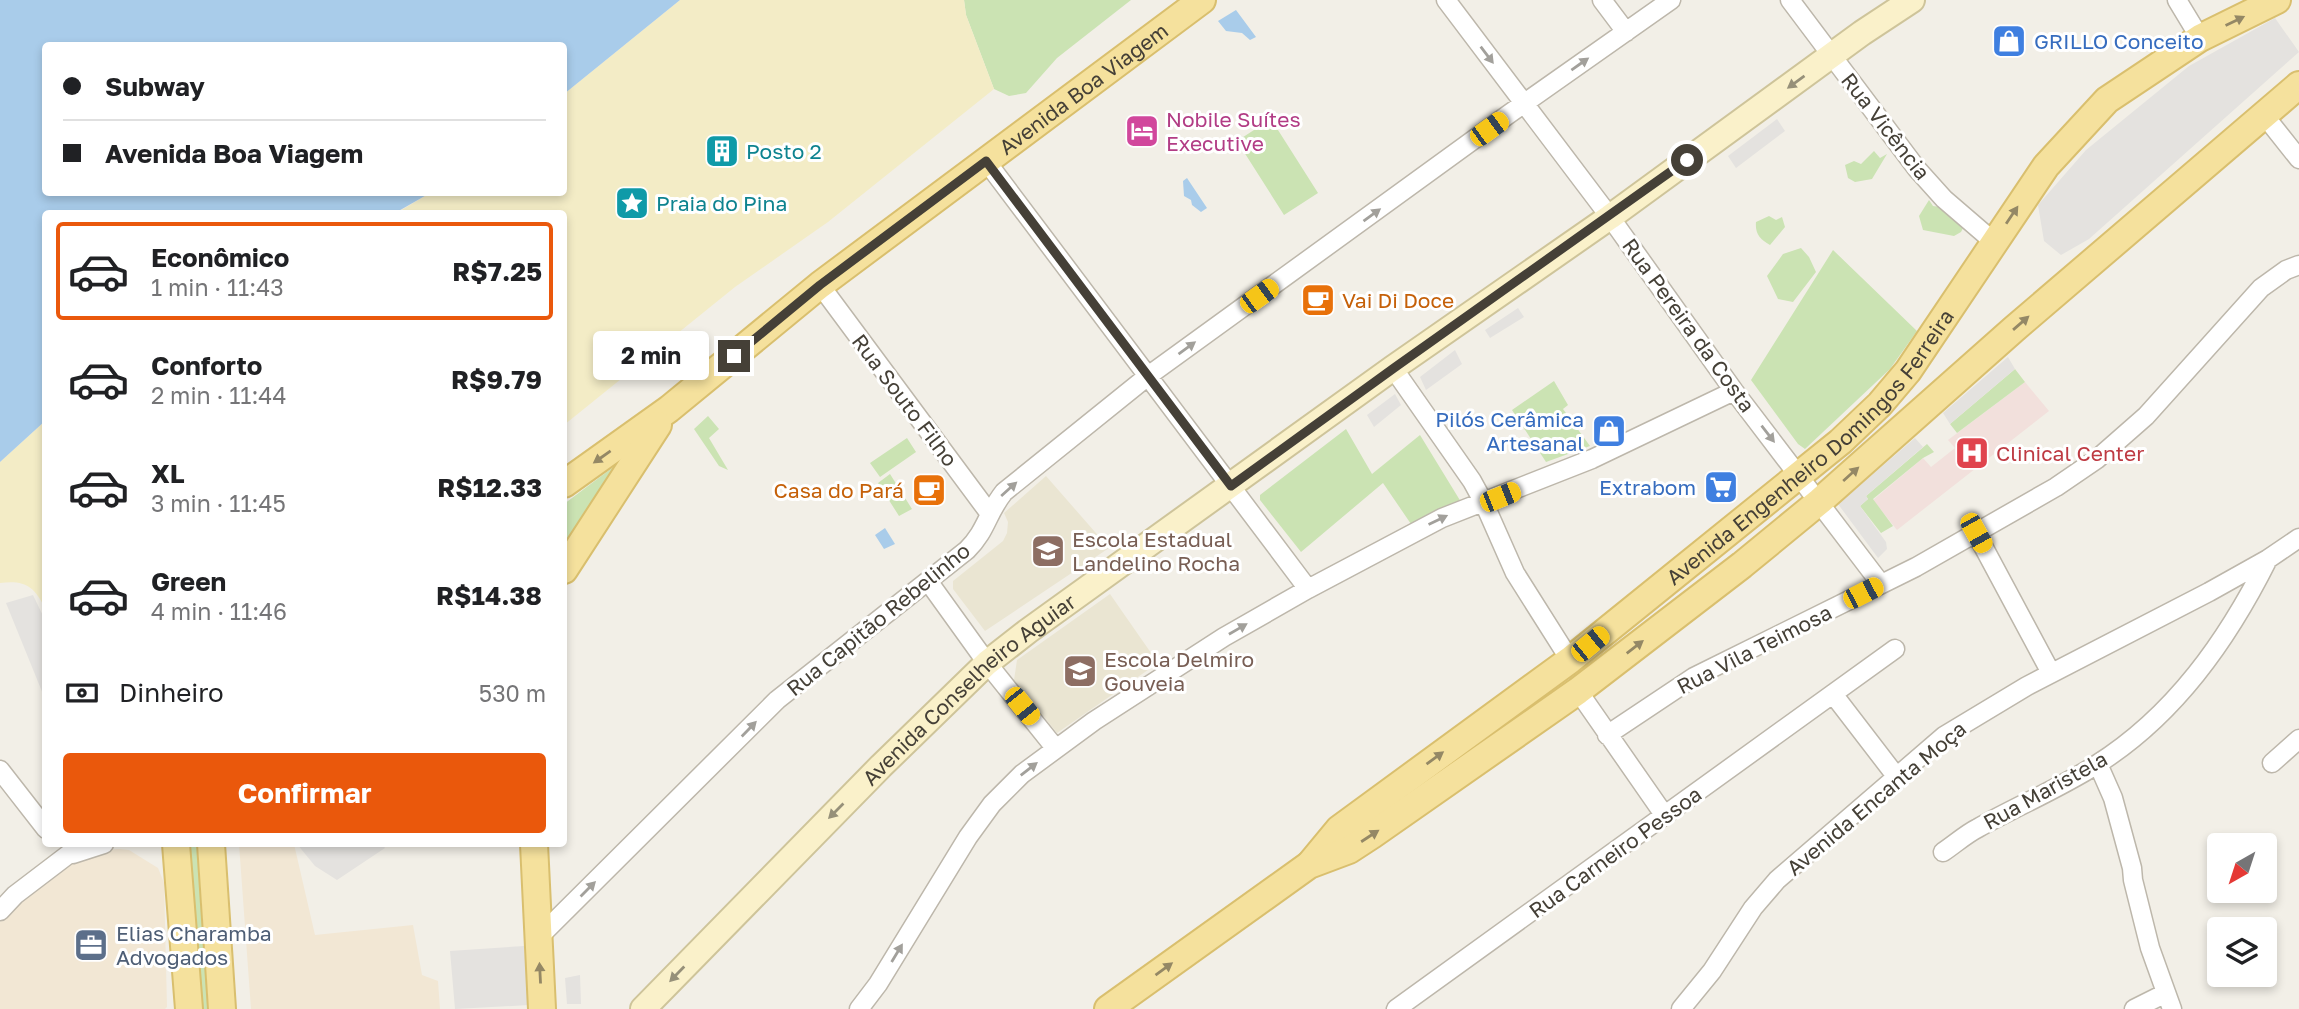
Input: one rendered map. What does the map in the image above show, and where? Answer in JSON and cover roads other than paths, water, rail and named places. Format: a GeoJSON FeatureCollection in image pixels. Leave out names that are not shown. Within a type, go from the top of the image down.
{"type":"FeatureCollection","features":[{"type":"Feature","properties":{"kind":"main road","name":"Avenida Boa Viagem"},"geometry":{"type":"LineString","coordinates":[[567,482],[669,409],[820,285],[1202,0]]}},
{"type":"Feature","properties":{"kind":"main road","name":"Avenida Conselheiro Aguiar"},"geometry":{"type":"LineString","coordinates":[[643,1009],[881,766],[988,663],[1028,631],[1912,0]]}},
{"type":"Feature","properties":{"kind":"main road","name":"Avenida Engenheiro Domingos Ferreira"},"geometry":{"type":"LineString","coordinates":[[1108,1009],[1309,865],[1339,829],[1570,660],[1840,442],[1880,404],[1908,371],[2046,166],[2108,100],[2200,38],[2277,0]]}},
{"type":"Feature","properties":{"kind":"main road","name":"Avenida Engenheiro Domingos Ferreira"},"geometry":{"type":"LineString","coordinates":[[1309,865],[1349,850],[1578,691],[1820,501],[2014,328],[2299,85]]}},
{"type":"Feature","properties":{"kind":"main road"},"geometry":{"type":"LineString","coordinates":[[567,565],[669,409]]}},
{"type":"Feature","properties":{"kind":"main road"},"geometry":{"type":"LineString","coordinates":[[172,847],[189,1009]]}},
{"type":"Feature","properties":{"kind":"main road"},"geometry":{"type":"LineString","coordinates":[[534,847],[542,1009]]}},
{"type":"Feature","properties":{"kind":"main road"},"geometry":{"type":"LineString","coordinates":[[211,853],[222,1009]]}},
{"type":"Feature","properties":{"kind":"street","name":"Rua Pereira da Costa"},"geometry":{"type":"LineString","coordinates":[[1446,0],[1610,216],[1734,391],[1881,584]]}},
{"type":"Feature","properties":{"kind":"street"},"geometry":{"type":"LineString","coordinates":[[1602,0],[1626,32]]}},
{"type":"Feature","properties":{"kind":"street","name":"Rua Capitão Rebelinho"},"geometry":{"type":"LineString","coordinates":[[540,937],[777,700],[980,537],[993,506],[1004,492],[1147,376],[1671,0]]}},
{"type":"Feature","properties":{"kind":"street","name":"Rua Vicência"},"geometry":{"type":"LineString","coordinates":[[1790,0],[1917,169],[1944,199],[1994,242]]}},
{"type":"Feature","properties":{"kind":"street"},"geometry":{"type":"LineString","coordinates":[[2178,0],[2200,38]]}},
{"type":"Feature","properties":{"kind":"street"},"geometry":{"type":"LineString","coordinates":[[2264,115],[2299,159]]}},
{"type":"Feature","properties":{"kind":"street"},"geometry":{"type":"LineString","coordinates":[[986,161],[1308,589]]}},
{"type":"Feature","properties":{"kind":"street","name":"Rua Vila Teimosa"},"geometry":{"type":"LineString","coordinates":[[1607,735],[1694,677],[1916,567],[2056,487],[2097,459],[2147,416],[2260,288],[2286,270],[2299,265]]}},
{"type":"Feature","properties":{"kind":"street","name":"Rua Souto Filho"},"geometry":{"type":"LineString","coordinates":[[820,285],[990,514]]}},
{"type":"Feature","properties":{"kind":"street"},"geometry":{"type":"LineString","coordinates":[[1394,368],[1457,458],[1484,503],[1523,588],[1570,660]]}},
{"type":"Feature","properties":{"kind":"street"},"geometry":{"type":"LineString","coordinates":[[859,1009],[878,984],[968,837],[992,804],[1022,774],[1094,721],[1224,637],[1442,517],[1592,459],[1734,391]]}},
{"type":"Feature","properties":{"kind":"street"},"geometry":{"type":"LineString","coordinates":[[1976,533],[2051,673]]}},
{"type":"Feature","properties":{"kind":"street","name":"Avenida Encanta Moça"},"geometry":{"type":"LineString","coordinates":[[1681,1009],[1712,971],[1753,908],[1777,880],[1944,736],[1987,708],[2051,673],[2209,593],[2268,559],[2299,537]]}},
{"type":"Feature","properties":{"kind":"street","name":"Rua Maristela"},"geometry":{"type":"LineString","coordinates":[[1943,852],[1975,829],[2098,764],[2177,699],[2212,655],[2246,604],[2268,559]]}},
{"type":"Feature","properties":{"kind":"street"},"geometry":{"type":"LineString","coordinates":[[928,581],[1056,749]]}},
{"type":"Feature","properties":{"kind":"street","name":"Rua Carneiro Pessoa"},"geometry":{"type":"LineString","coordinates":[[1396,1009],[1895,649]]}},
{"type":"Feature","properties":{"kind":"street"},"geometry":{"type":"LineString","coordinates":[[1578,691],[1665,816]]}},
{"type":"Feature","properties":{"kind":"street"},"geometry":{"type":"LineString","coordinates":[[1833,694],[1896,776]]}},
{"type":"Feature","properties":{"kind":"street"},"geometry":{"type":"LineString","coordinates":[[2272,763],[2299,739]]}},
{"type":"Feature","properties":{"kind":"street"},"geometry":{"type":"LineString","coordinates":[[2098,764],[2113,798],[2150,948],[2169,1001],[2134,1009]]}},
{"type":"Feature","properties":{"kind":"street"},"geometry":{"type":"LineString","coordinates":[[0,770],[42,823]]}},
{"type":"Feature","properties":{"kind":"street"},"geometry":{"type":"LineString","coordinates":[[0,911],[61,850],[82,847]]}},
{"type":"Feature","properties":{"kind":"water"},"geometry":{"type":"Polygon","coordinates":[[[0,0],[680,0],[567,92],[567,42],[42,42],[42,196],[425,196],[400,210],[42,210],[42,424],[0,462],[0,0]]]}},
{"type":"Feature","properties":{"kind":"water"},"geometry":{"type":"Polygon","coordinates":[[[1236,10],[1256,37],[1250,40],[1242,33],[1226,31],[1218,21],[1236,10]]]}},
{"type":"Feature","properties":{"kind":"water"},"geometry":{"type":"Polygon","coordinates":[[[1187,178],[1207,208],[1201,212],[1184,196],[1183,181],[1187,178]]]}},
{"type":"Feature","properties":{"kind":"water"},"geometry":{"type":"Polygon","coordinates":[[[885,528],[895,544],[884,549],[875,535],[885,528]]]}},
{"type":"Feature","properties":{"kind":"place","name":"GRILLO Conceito"},"geometry":{"type":"Point","coordinates":[2009,41]}},
{"type":"Feature","properties":{"kind":"place","name":"Nobile Suítes Executive"},"geometry":{"type":"Point","coordinates":[1142,131]}},
{"type":"Feature","properties":{"kind":"place","name":"Posto 2"},"geometry":{"type":"Point","coordinates":[722,151]}},
{"type":"Feature","properties":{"kind":"place","name":"Praia do Pina"},"geometry":{"type":"Point","coordinates":[632,203]}},
{"type":"Feature","properties":{"kind":"place","name":"Vai Di Doce"},"geometry":{"type":"Point","coordinates":[1318,300]}},
{"type":"Feature","properties":{"kind":"place","name":"Pilós Cerâmica Artesanal"},"geometry":{"type":"Point","coordinates":[1609,431]}},
{"type":"Feature","properties":{"kind":"place","name":"Clinical Center"},"geometry":{"type":"Point","coordinates":[1972,453]}},
{"type":"Feature","properties":{"kind":"place","name":"Extrabom"},"geometry":{"type":"Point","coordinates":[1721,487]}},
{"type":"Feature","properties":{"kind":"place","name":"Casa do Pará"},"geometry":{"type":"Point","coordinates":[929,490]}},
{"type":"Feature","properties":{"kind":"place","name":"Escola Estadual Landelino Rocha"},"geometry":{"type":"Point","coordinates":[1048,551]}},
{"type":"Feature","properties":{"kind":"place","name":"Escola Delmiro Gouveia"},"geometry":{"type":"Point","coordinates":[1080,671]}},
{"type":"Feature","properties":{"kind":"place","name":"Elias Charamba Advogados"},"geometry":{"type":"Point","coordinates":[91,945]}}]}
